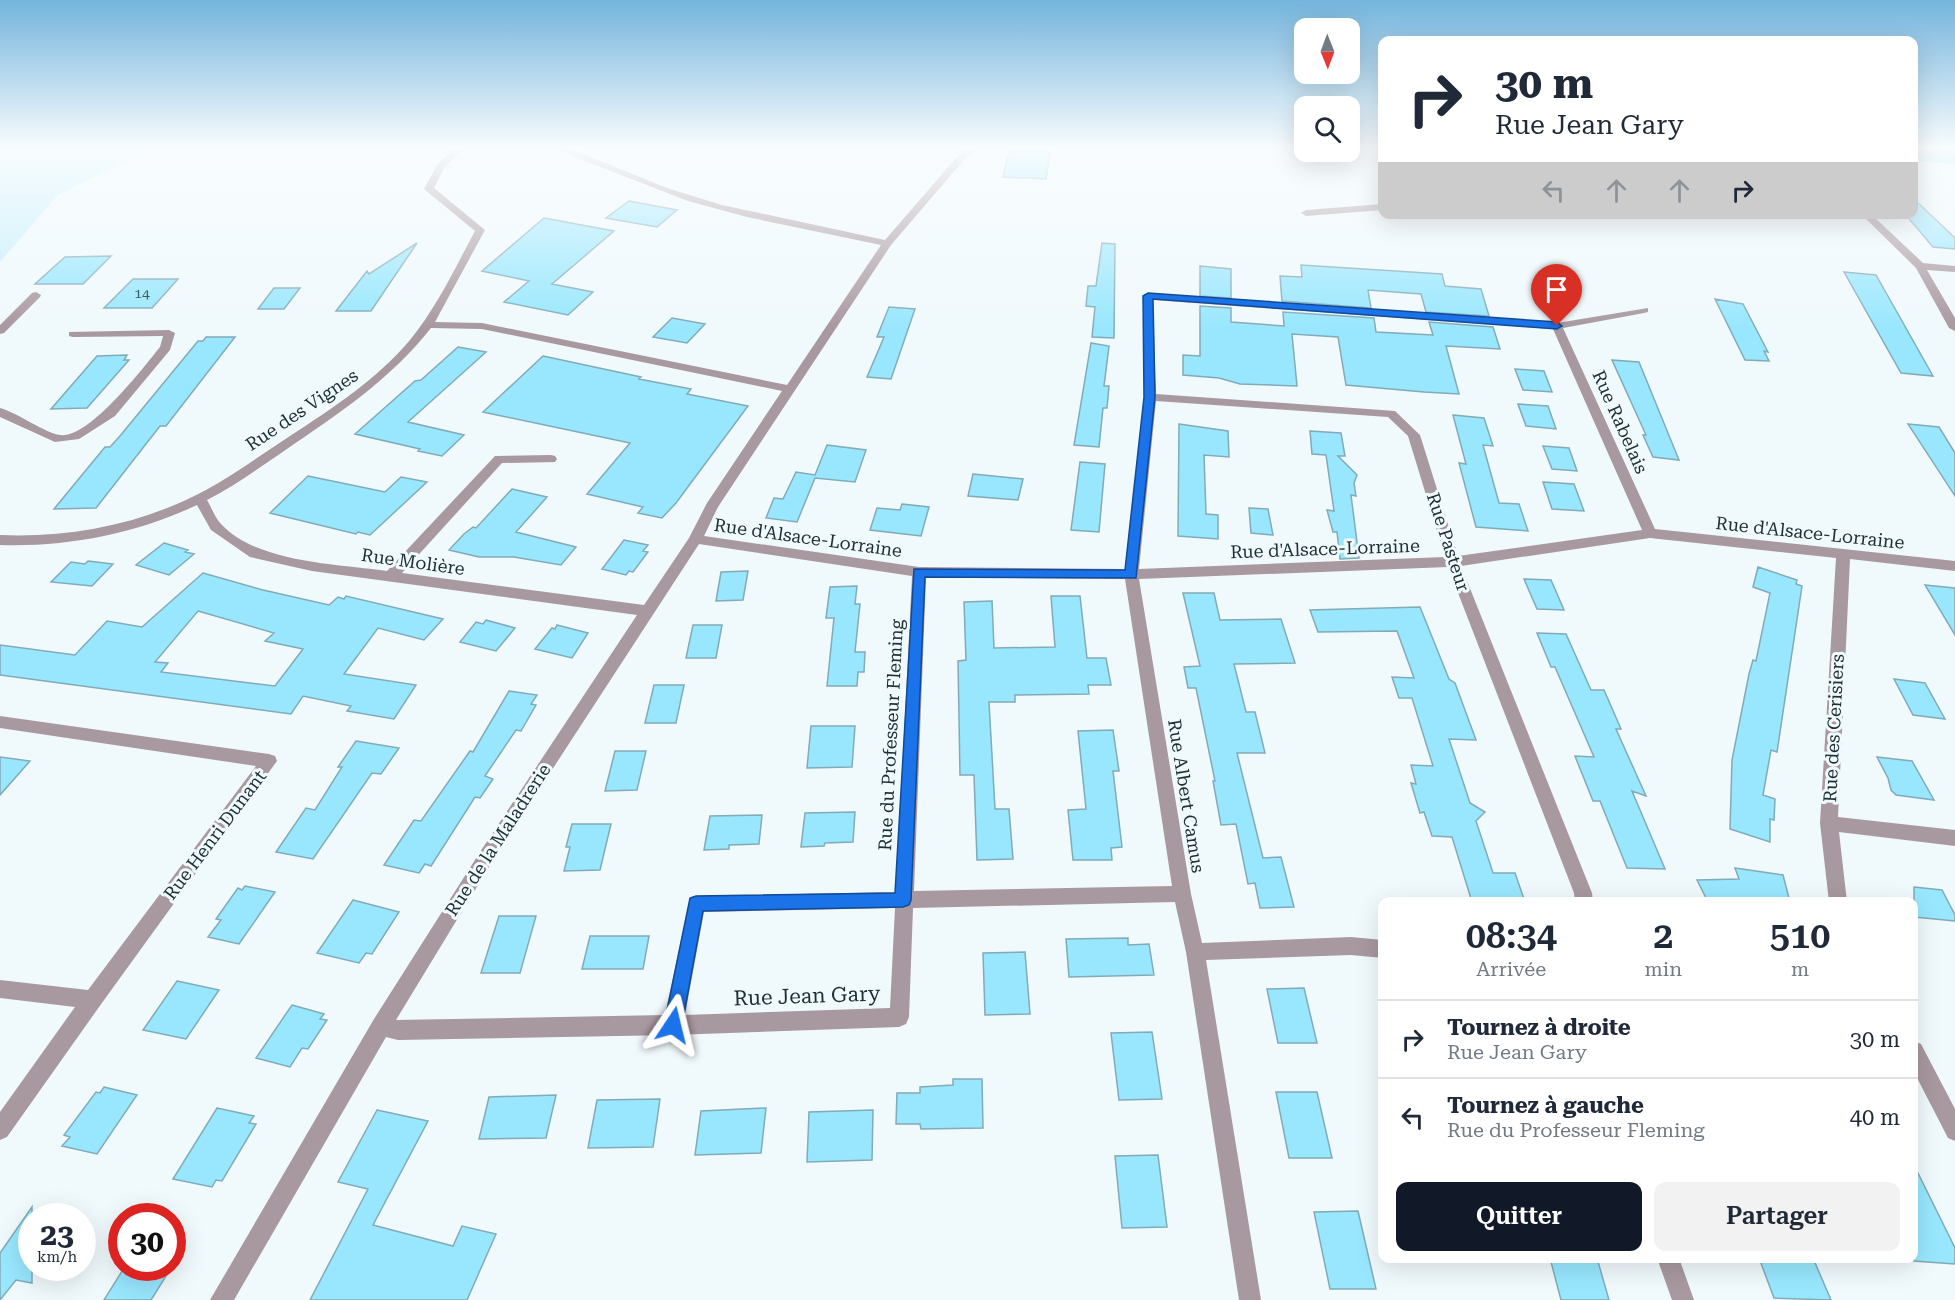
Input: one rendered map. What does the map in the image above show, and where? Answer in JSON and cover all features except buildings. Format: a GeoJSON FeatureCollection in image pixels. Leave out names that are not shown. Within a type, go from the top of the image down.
{"type":"FeatureCollection","features":[{"type":"Feature","properties":{"kind":"street","name":"Rue des Vignes"},"geometry":{"type":"LineString","coordinates":[[0,540],[66,538],[151,520],[200,499],[348,404],[377,381],[427,325],[480,230],[452,208]]}},
{"type":"Feature","properties":{"kind":"street"},"geometry":{"type":"LineString","coordinates":[[724,208],[887,243]]}},
{"type":"Feature","properties":{"kind":"street","name":"Rue de la Maladrerie"},"geometry":{"type":"LineString","coordinates":[[221,1300],[381,1026],[486,857],[695,539],[712,506],[789,388],[887,243],[918,208]]}},
{"type":"Feature","properties":{"kind":"street"},"geometry":{"type":"LineString","coordinates":[[1306,213],[1374,208]]}},
{"type":"Feature","properties":{"kind":"street"},"geometry":{"type":"LineString","coordinates":[[1870,219],[1920,266],[1955,328]]}},
{"type":"Feature","properties":{"kind":"street"},"geometry":{"type":"LineString","coordinates":[[1920,266],[1955,269]]}},
{"type":"Feature","properties":{"kind":"street"},"geometry":{"type":"LineString","coordinates":[[0,331],[36,295]]}},
{"type":"Feature","properties":{"kind":"street","name":"Rue Albert Camus"},"geometry":{"type":"LineString","coordinates":[[1250,1300],[1195,952],[1182,894],[1131,574],[1150,397],[1148,296],[1557,326]]}},
{"type":"Feature","properties":{"kind":"street"},"geometry":{"type":"LineString","coordinates":[[1557,326],[1644,310]]}},
{"type":"Feature","properties":{"kind":"street"},"geometry":{"type":"LineString","coordinates":[[427,325],[482,326],[789,388]]}},
{"type":"Feature","properties":{"kind":"street","name":"Rue Rabelais"},"geometry":{"type":"LineString","coordinates":[[1557,326],[1650,533]]}},
{"type":"Feature","properties":{"kind":"street"},"geometry":{"type":"LineString","coordinates":[[0,412],[59,439],[75,436],[111,413],[166,348],[170,333],[74,334]]}},
{"type":"Feature","properties":{"kind":"street","name":"Rue Pasteur"},"geometry":{"type":"LineString","coordinates":[[1150,397],[1391,414],[1414,435],[1453,562],[1583,897]]}},
{"type":"Feature","properties":{"kind":"street"},"geometry":{"type":"LineString","coordinates":[[390,577],[499,459],[551,459]]}},
{"type":"Feature","properties":{"kind":"street","name":"Rue Molière"},"geometry":{"type":"LineString","coordinates":[[200,499],[216,527],[250,552],[312,566],[646,611]]}},
{"type":"Feature","properties":{"kind":"street","name":"Rue d'Alsace-Lorraine"},"geometry":{"type":"LineString","coordinates":[[695,539],[919,572],[1131,574],[1453,562],[1650,533],[1955,566]]}},
{"type":"Feature","properties":{"kind":"street","name":"Rue des Cerisiers"},"geometry":{"type":"LineString","coordinates":[[1837,897],[1829,823],[1843,554]]}},
{"type":"Feature","properties":{"kind":"street","name":"Rue du Professeur Fleming"},"geometry":{"type":"LineString","coordinates":[[903,900],[919,572]]}},
{"type":"Feature","properties":{"kind":"street","name":"Rue Henri Dunant"},"geometry":{"type":"LineString","coordinates":[[0,722],[270,761],[92,1000],[0,1130]]}},
{"type":"Feature","properties":{"kind":"street"},"geometry":{"type":"LineString","coordinates":[[1829,823],[1955,837]]}},
{"type":"Feature","properties":{"kind":"street"},"geometry":{"type":"LineString","coordinates":[[673,1025],[696,904],[1182,894]]}},
{"type":"Feature","properties":{"kind":"street","name":"Rue Jean Gary"},"geometry":{"type":"LineString","coordinates":[[381,1026],[398,1030],[673,1025],[899,1017],[903,900]]}},
{"type":"Feature","properties":{"kind":"street"},"geometry":{"type":"LineString","coordinates":[[1195,952],[1351,946],[1378,949]]}},
{"type":"Feature","properties":{"kind":"street"},"geometry":{"type":"LineString","coordinates":[[0,989],[92,1000]]}},
{"type":"Feature","properties":{"kind":"street"},"geometry":{"type":"LineString","coordinates":[[1918,1059],[1955,1131]]}},
{"type":"Feature","properties":{"kind":"street"},"geometry":{"type":"LineString","coordinates":[[1670,1263],[1683,1300]]}},
{"type":"Feature","properties":{"kind":"shaded area"},"geometry":{"type":"Polygon","coordinates":[[[0,208],[47,208],[0,262],[0,208]]]}},
{"type":"Feature","properties":{"kind":"route"},"geometry":{"type":"LineString","coordinates":[[673,1025],[696,904],[903,900],[919,572],[1131,574],[1150,397],[1148,296],[1557,326]]}}]}
